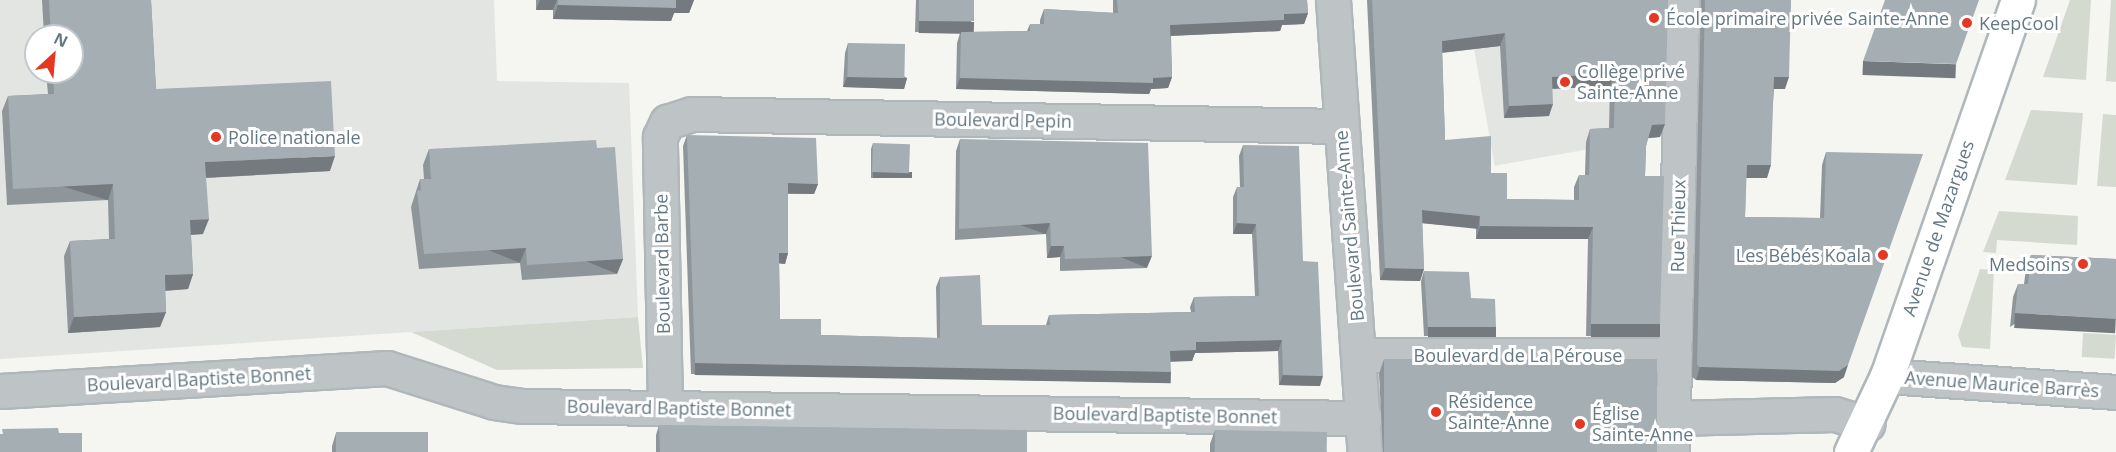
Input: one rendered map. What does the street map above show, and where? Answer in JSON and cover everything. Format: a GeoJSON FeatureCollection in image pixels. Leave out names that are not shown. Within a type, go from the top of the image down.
{"type":"FeatureCollection","features":[{"type":"Feature","properties":{"kind":"street","name":"Boulevard Sainte-Anne"},"geometry":{"type":"LineString","coordinates":[[1333,0],[1365,418],[1365,452]]}},
{"type":"Feature","properties":{"kind":"street","name":"Rue Thieux"},"geometry":{"type":"LineString","coordinates":[[1672,452],[1676,355],[1682,0]]}},
{"type":"Feature","properties":{"kind":"street","name":"Avenue de Mazargues"},"geometry":{"type":"LineString","coordinates":[[1851,452],[1867,424],[1887,376],[2018,0]]}},
{"type":"Feature","properties":{"kind":"street","name":"Boulevard Pepin"},"geometry":{"type":"LineString","coordinates":[[667,122],[692,114],[1341,126]]}},
{"type":"Feature","properties":{"kind":"street","name":"Boulevard Barbe"},"geometry":{"type":"LineString","coordinates":[[665,407],[660,137],[667,122]]}},
{"type":"Feature","properties":{"kind":"street","name":"Boulevard de La Pérouse"},"geometry":{"type":"LineString","coordinates":[[1360,355],[1676,355]]}},
{"type":"Feature","properties":{"kind":"street","name":"Boulevard Baptiste Bonnet"},"geometry":{"type":"LineString","coordinates":[[0,391],[387,368],[494,402],[523,406],[1365,418]]}},
{"type":"Feature","properties":{"kind":"street","name":"Avenue Maurice Barrès"},"geometry":{"type":"LineString","coordinates":[[1887,376],[2116,392]]}},
{"type":"Feature","properties":{"kind":"street"},"geometry":{"type":"LineString","coordinates":[[1674,418],[1835,414],[1867,424]]}},
{"type":"Feature","properties":{"kind":"shaded area"},"geometry":{"type":"Polygon","coordinates":[[[0,0],[494,0],[497,81],[629,83],[638,317],[0,359],[0,0]]]}},
{"type":"Feature","properties":{"kind":"shaded area","name":"Collège privé Sainte-Anne"},"geometry":{"type":"Polygon","coordinates":[[[1634,0],[1658,137],[1495,166],[1471,29],[1634,0]]]}},
{"type":"Feature","properties":{"kind":"shaded area"},"geometry":{"type":"Polygon","coordinates":[[[2070,0],[2091,0],[2086,80],[2043,77],[2070,0]]]}},
{"type":"Feature","properties":{"kind":"shaded area"},"geometry":{"type":"Polygon","coordinates":[[[2111,0],[2116,0],[2116,82],[2106,81],[2111,0]]]}},
{"type":"Feature","properties":{"kind":"shaded area"},"geometry":{"type":"Polygon","coordinates":[[[2031,110],[2083,113],[2077,185],[2005,180],[2031,110]]]}},
{"type":"Feature","properties":{"kind":"shaded area"},"geometry":{"type":"Polygon","coordinates":[[[2103,114],[2116,115],[2116,187],[2097,186],[2103,114]]]}},
{"type":"Feature","properties":{"kind":"shaded area"},"geometry":{"type":"Polygon","coordinates":[[[1999,211],[2078,216],[2077,245],[1997,240],[1996,253],[1983,252],[1999,211]]]}},
{"type":"Feature","properties":{"kind":"shaded area"},"geometry":{"type":"Polygon","coordinates":[[[1980,269],[1994,270],[1990,349],[1962,347],[1958,335],[1980,269]]]}},
{"type":"Feature","properties":{"kind":"shaded area"},"geometry":{"type":"Polygon","coordinates":[[[638,317],[643,368],[497,370],[411,332],[638,317]]]}},
{"type":"Feature","properties":{"kind":"shaded area"},"geometry":{"type":"Polygon","coordinates":[[[2083,333],[2116,335],[2115,359],[2082,357],[2083,333]]]}},
{"type":"Feature","properties":{"kind":"building"},"geometry":{"type":"Polygon","coordinates":[[[49,0],[151,0],[156,89],[331,81],[335,156],[205,162],[209,219],[190,220],[193,274],[165,275],[166,312],[74,317],[70,241],[115,239],[113,184],[13,189],[8,96],[54,94],[54,84],[84,84],[84,24],[50,24],[49,0]]]}},
{"type":"Feature","properties":{"kind":"building"},"geometry":{"type":"Polygon","coordinates":[[[558,0],[676,0],[676,8],[558,5],[558,0]]]}},
{"type":"Feature","properties":{"kind":"building"},"geometry":{"type":"Polygon","coordinates":[[[919,0],[974,0],[974,21],[919,21],[919,0]]]}},
{"type":"Feature","properties":{"kind":"building"},"geometry":{"type":"Polygon","coordinates":[[[1117,0],[1307,0],[1308,13],[1284,14],[1284,20],[1170,25],[1172,77],[1153,78],[1153,83],[960,78],[961,32],[1030,31],[1030,24],[1044,24],[1044,9],[1118,13],[1117,0]]]}},
{"type":"Feature","properties":{"kind":"building"},"geometry":{"type":"Polygon","coordinates":[[[1372,0],[1668,0],[1665,124],[1652,125],[1646,146],[1645,176],[1664,176],[1660,324],[1591,324],[1593,227],[1480,226],[1480,216],[1422,210],[1424,269],[1385,268],[1372,0]],[[1505,33],[1442,41],[1445,140],[1491,136],[1491,173],[1507,173],[1507,199],[1579,200],[1579,175],[1589,175],[1590,129],[1614,128],[1615,73],[1552,77],[1553,104],[1509,106],[1505,33]]]}},
{"type":"Feature","properties":{"kind":"building"},"geometry":{"type":"Polygon","coordinates":[[[1705,0],[1791,0],[1789,77],[1774,77],[1771,165],[1747,165],[1745,217],[1824,218],[1826,152],[1923,154],[1848,365],[1839,371],[1700,367],[1697,365],[1705,0]]]}},
{"type":"Feature","properties":{"kind":"building"},"geometry":{"type":"Polygon","coordinates":[[[1885,0],[1979,0],[1956,64],[1863,61],[1885,0]]]}},
{"type":"Feature","properties":{"kind":"building"},"geometry":{"type":"Polygon","coordinates":[[[848,43],[905,44],[904,78],[847,77],[848,43]]]}},
{"type":"Feature","properties":{"kind":"building"},"geometry":{"type":"Polygon","coordinates":[[[687,135],[816,138],[818,184],[788,183],[788,253],[779,253],[780,319],[821,319],[821,335],[940,338],[940,277],[980,275],[982,325],[1050,325],[1049,315],[1195,312],[1194,297],[1259,296],[1256,224],[1237,223],[1237,187],[1244,187],[1243,145],[1299,146],[1303,261],[1318,262],[1323,376],[1283,375],[1282,340],[1196,342],[1196,350],[1170,351],[1171,372],[695,363],[687,135]]]}},
{"type":"Feature","properties":{"kind":"building"},"geometry":{"type":"Polygon","coordinates":[[[960,139],[1148,143],[1152,256],[1065,259],[1064,246],[1051,246],[1050,223],[959,229],[960,139]]]}},
{"type":"Feature","properties":{"kind":"building"},"geometry":{"type":"Polygon","coordinates":[[[596,140],[597,148],[615,147],[623,259],[527,265],[526,248],[424,254],[417,191],[421,190],[420,179],[431,179],[429,149],[596,140]]]}},
{"type":"Feature","properties":{"kind":"building"},"geometry":{"type":"Polygon","coordinates":[[[873,143],[910,144],[909,173],[872,172],[873,143]]]}},
{"type":"Feature","properties":{"kind":"building"},"geometry":{"type":"Polygon","coordinates":[[[2031,255],[2116,259],[2116,319],[2015,313],[2018,284],[2028,284],[2031,255]]]}},
{"type":"Feature","properties":{"kind":"building"},"geometry":{"type":"Polygon","coordinates":[[[1424,271],[1469,272],[1471,298],[1495,299],[1496,327],[1428,327],[1424,271]]]}},
{"type":"Feature","properties":{"kind":"building"},"geometry":{"type":"Polygon","coordinates":[[[1384,359],[1657,359],[1657,452],[1384,452],[1384,359]]]}},
{"type":"Feature","properties":{"kind":"building"},"geometry":{"type":"Polygon","coordinates":[[[659,425],[1027,430],[1027,452],[660,452],[659,425]]]}},
{"type":"Feature","properties":{"kind":"building"},"geometry":{"type":"Polygon","coordinates":[[[58,428],[59,433],[82,433],[82,452],[0,452],[2,429],[58,428]]]}},
{"type":"Feature","properties":{"kind":"building"},"geometry":{"type":"Polygon","coordinates":[[[1215,430],[1327,432],[1327,452],[1215,452],[1215,430]]]}},
{"type":"Feature","properties":{"kind":"building"},"geometry":{"type":"Polygon","coordinates":[[[336,432],[428,432],[428,452],[336,452],[336,432]]]}},
{"type":"Feature","properties":{"kind":"place","name":"École primaire privée Sainte-Anne"},"geometry":{"type":"Point","coordinates":[1654,18]}},
{"type":"Feature","properties":{"kind":"place","name":"KeepCool"},"geometry":{"type":"Point","coordinates":[1967,23]}},
{"type":"Feature","properties":{"kind":"place","name":"Collège privé Sainte-Anne"},"geometry":{"type":"Point","coordinates":[1565,82]}},
{"type":"Feature","properties":{"kind":"place","name":"Police nationale"},"geometry":{"type":"Point","coordinates":[216,137]}},
{"type":"Feature","properties":{"kind":"place","name":"Les Bébés Koala"},"geometry":{"type":"Point","coordinates":[1883,255]}},
{"type":"Feature","properties":{"kind":"place","name":"Medsoins"},"geometry":{"type":"Point","coordinates":[2083,264]}},
{"type":"Feature","properties":{"kind":"place","name":"Résidence Sainte-Anne"},"geometry":{"type":"Point","coordinates":[1436,412]}},
{"type":"Feature","properties":{"kind":"place","name":"Église Sainte-Anne"},"geometry":{"type":"Point","coordinates":[1580,424]}}]}
